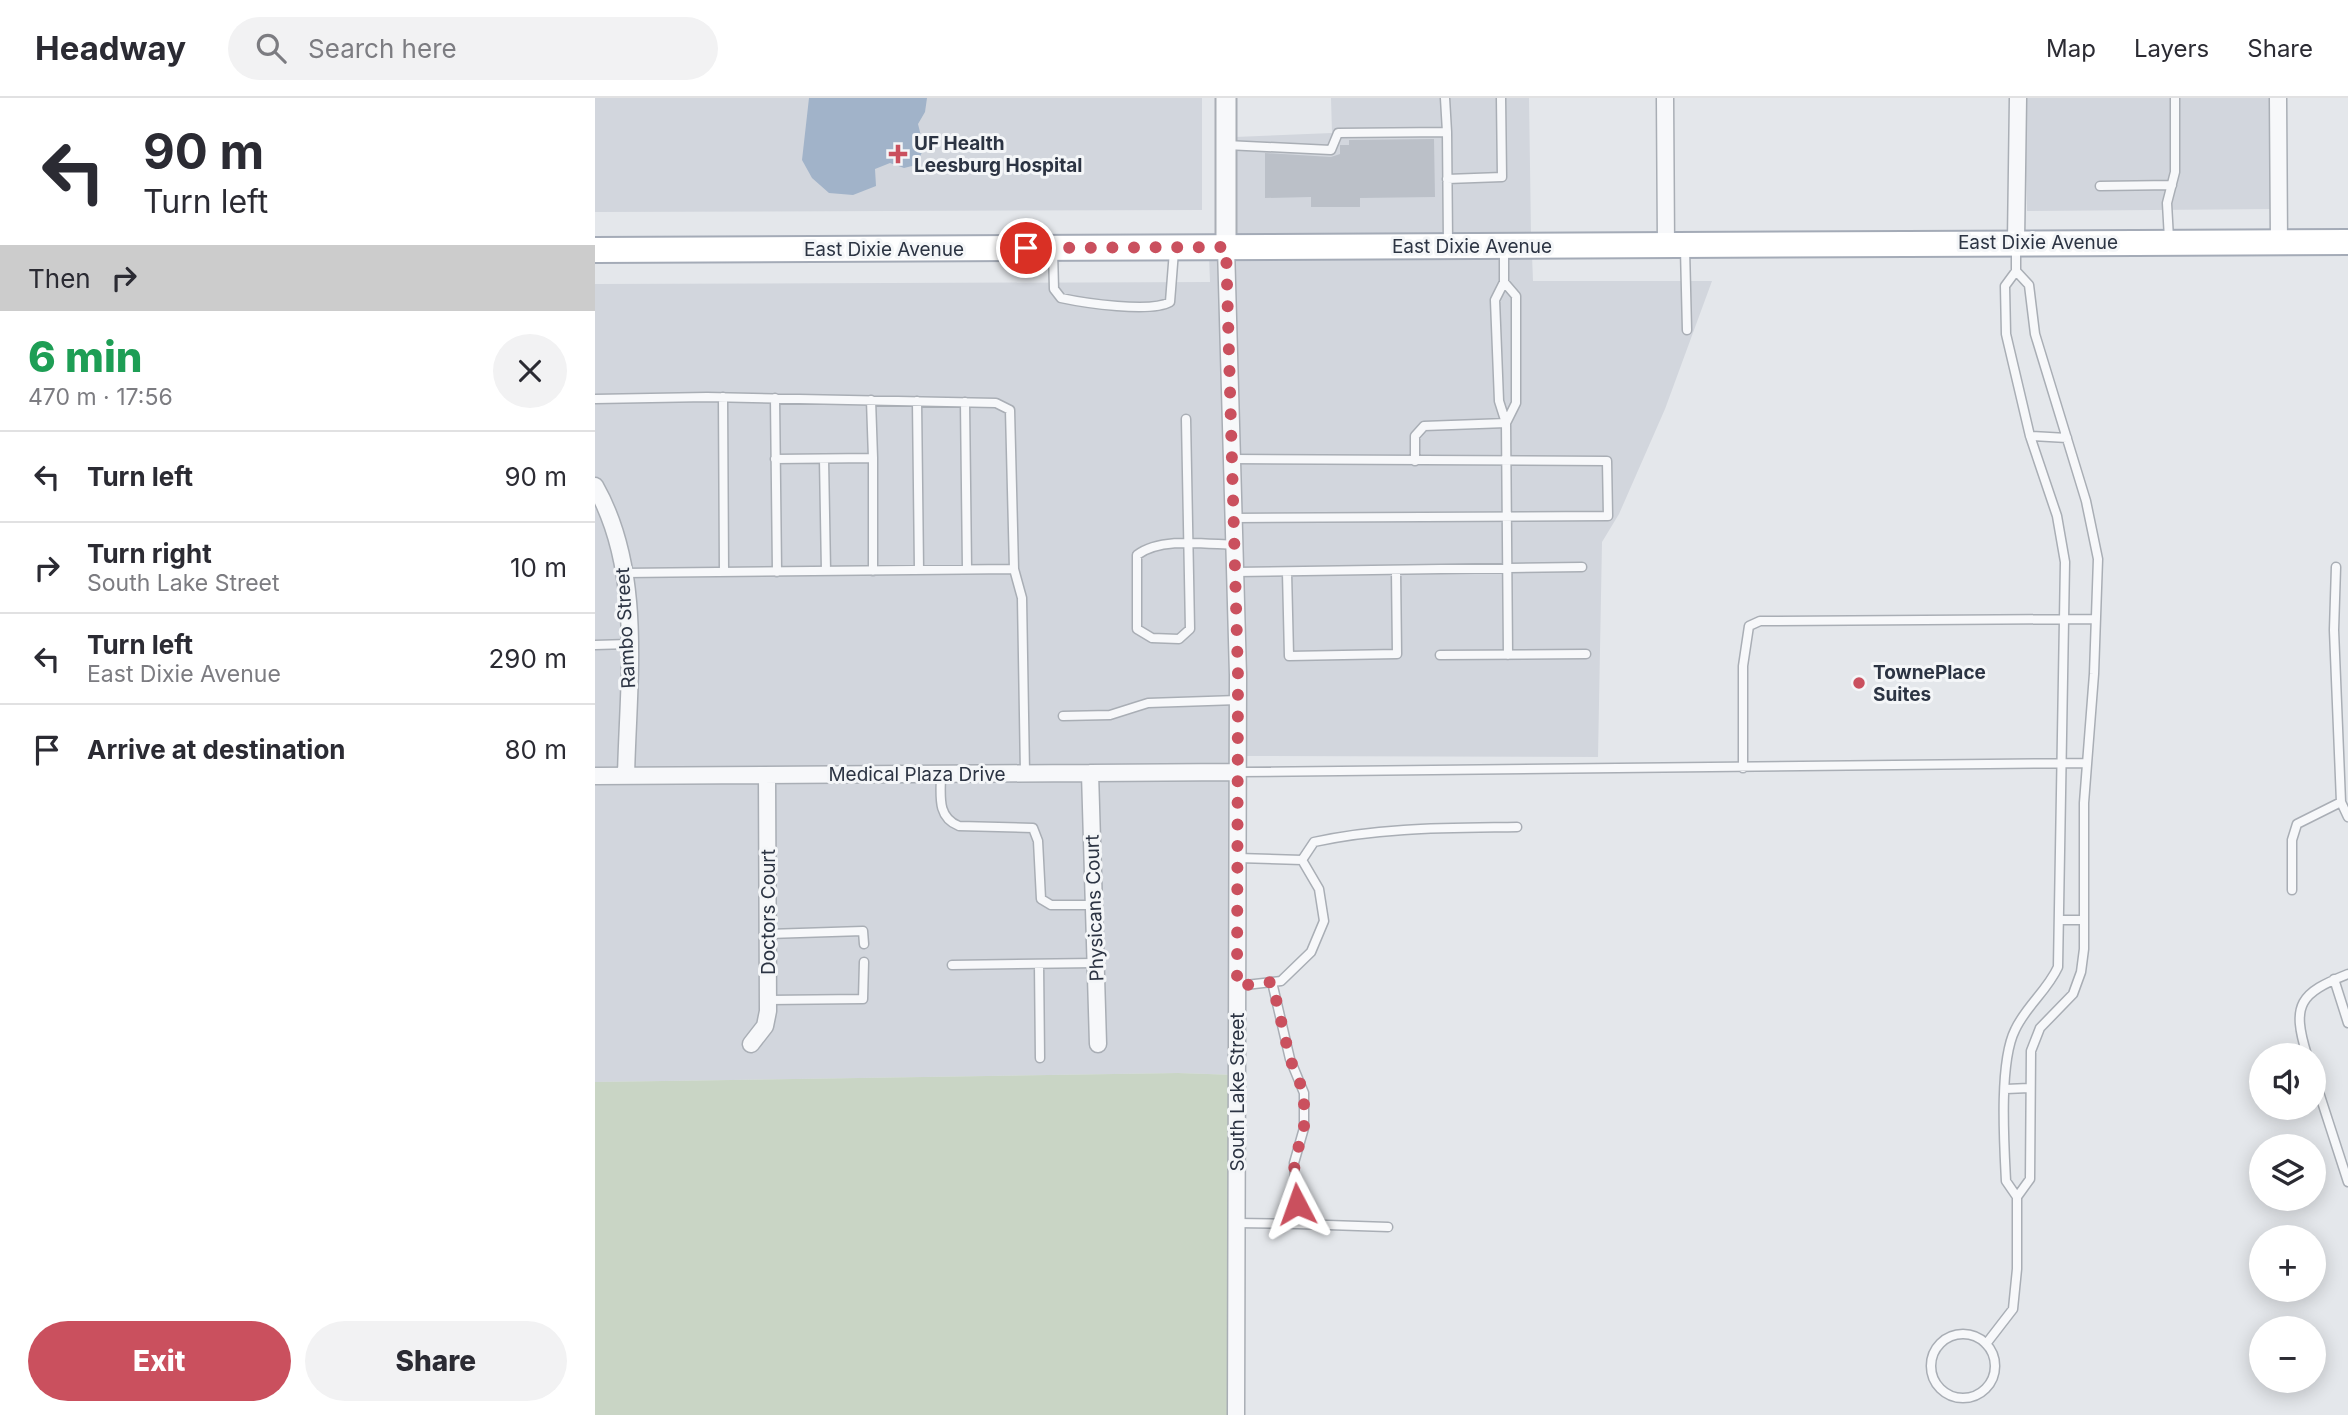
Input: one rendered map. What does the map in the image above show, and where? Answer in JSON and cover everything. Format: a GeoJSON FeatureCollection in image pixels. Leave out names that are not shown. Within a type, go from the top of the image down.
{"type":"FeatureCollection","features":[{"type":"Feature","properties":{"kind":"main road","name":"East Dixie Avenue"},"geometry":{"type":"LineString","coordinates":[[595,250],[2016,241],[2348,242]]}},
{"type":"Feature","properties":{"kind":"street","name":"South Lake Street"},"geometry":{"type":"LineString","coordinates":[[1226,98],[1226,247],[1238,701],[1235,1415]]}},
{"type":"Feature","properties":{"kind":"street"},"geometry":{"type":"LineString","coordinates":[[1664,98],[1675,245]]}},
{"type":"Feature","properties":{"kind":"street"},"geometry":{"type":"LineString","coordinates":[[2016,241],[2018,98]]}},
{"type":"Feature","properties":{"kind":"street"},"geometry":{"type":"LineString","coordinates":[[2278,98],[2279,242]]}},
{"type":"Feature","properties":{"kind":"street","name":"Rambo Street"},"geometry":{"type":"LineString","coordinates":[[595,486],[616,529],[624,573],[629,644],[626,776]]}},
{"type":"Feature","properties":{"kind":"street","name":"Medical Plaza Drive"},"geometry":{"type":"LineString","coordinates":[[595,776],[1238,772]]}},
{"type":"Feature","properties":{"kind":"street","name":"Physicans Court"},"geometry":{"type":"LineString","coordinates":[[1090,773],[1098,1044]]}},
{"type":"Feature","properties":{"kind":"street","name":"Doctors Court"},"geometry":{"type":"LineString","coordinates":[[751,1044],[765,1026],[768,1000],[768,775]]}},
{"type":"Feature","properties":{"kind":"lane"},"geometry":{"type":"LineString","coordinates":[[1445,98],[1448,246]]}},
{"type":"Feature","properties":{"kind":"lane"},"geometry":{"type":"LineString","coordinates":[[1447,179],[1502,177],[1501,98]]}},
{"type":"Feature","properties":{"kind":"lane"},"geometry":{"type":"LineString","coordinates":[[2169,242],[2167,203],[2175,172],[2175,98]]}},
{"type":"Feature","properties":{"kind":"lane"},"geometry":{"type":"LineString","coordinates":[[1226,145],[1331,150],[1338,133],[1447,132]]}},
{"type":"Feature","properties":{"kind":"lane"},"geometry":{"type":"LineString","coordinates":[[2100,186],[2172,186]]}},
{"type":"Feature","properties":{"kind":"lane"},"geometry":{"type":"LineString","coordinates":[[1986,1344],[2013,1309],[2017,1269],[2017,1197],[2006,1181],[2007,1049],[2016,1027],[2050,984],[2058,967],[2065,562],[2057,516],[2030,436],[2006,334],[2005,286],[2016,271],[2016,241]]}},
{"type":"Feature","properties":{"kind":"lane"},"geometry":{"type":"LineString","coordinates":[[1504,245],[1504,282],[1495,300],[1499,401],[1506,423],[1509,655]]}},
{"type":"Feature","properties":{"kind":"lane"},"geometry":{"type":"LineString","coordinates":[[1675,245],[1688,330]]}},
{"type":"Feature","properties":{"kind":"lane"},"geometry":{"type":"LineString","coordinates":[[1053,248],[1054,289],[1061,298],[1163,306],[1170,302],[1174,247]]}},
{"type":"Feature","properties":{"kind":"lane"},"geometry":{"type":"LineString","coordinates":[[2016,271],[2029,285],[2035,334],[2067,438],[2098,559],[2087,763],[2081,972],[2073,994],[2040,1028],[2031,1051],[2030,1179],[2017,1197]]}},
{"type":"Feature","properties":{"kind":"lane"},"geometry":{"type":"LineString","coordinates":[[1504,282],[1516,296],[1516,403],[1506,423]]}},
{"type":"Feature","properties":{"kind":"lane"},"geometry":{"type":"LineString","coordinates":[[1499,372],[1515,372]]}},
{"type":"Feature","properties":{"kind":"lane"},"geometry":{"type":"LineString","coordinates":[[723,397],[724,572]]}},
{"type":"Feature","properties":{"kind":"lane"},"geometry":{"type":"LineString","coordinates":[[595,399],[723,397],[965,402],[996,403],[1010,410],[1014,569],[1022,597],[1025,773]]}},
{"type":"Feature","properties":{"kind":"lane"},"geometry":{"type":"LineString","coordinates":[[775,398],[777,572]]}},
{"type":"Feature","properties":{"kind":"lane"},"geometry":{"type":"LineString","coordinates":[[871,400],[873,570]]}},
{"type":"Feature","properties":{"kind":"lane"},"geometry":{"type":"LineString","coordinates":[[917,401],[919,570]]}},
{"type":"Feature","properties":{"kind":"lane"},"geometry":{"type":"LineString","coordinates":[[965,402],[967,569]]}},
{"type":"Feature","properties":{"kind":"lane"},"geometry":{"type":"LineString","coordinates":[[1186,419],[1190,545],[1189,629],[1179,639],[1152,638],[1137,629],[1137,555],[1149,545],[1190,545],[1235,545]]}},
{"type":"Feature","properties":{"kind":"lane"},"geometry":{"type":"LineString","coordinates":[[1415,461],[1415,436],[1424,426],[1445,422],[1506,423]]}},
{"type":"Feature","properties":{"kind":"lane"},"geometry":{"type":"LineString","coordinates":[[2030,436],[2067,438]]}},
{"type":"Feature","properties":{"kind":"lane"},"geometry":{"type":"LineString","coordinates":[[775,459],[873,458]]}},
{"type":"Feature","properties":{"kind":"lane"},"geometry":{"type":"LineString","coordinates":[[824,459],[826,571]]}},
{"type":"Feature","properties":{"kind":"lane"},"geometry":{"type":"LineString","coordinates":[[1233,459],[1607,461],[1608,516],[1234,518]]}},
{"type":"Feature","properties":{"kind":"lane"},"geometry":{"type":"LineString","coordinates":[[1235,572],[1582,567]]}},
{"type":"Feature","properties":{"kind":"lane"},"geometry":{"type":"LineString","coordinates":[[2336,567],[2334,630],[2341,802],[2348,817]]}},
{"type":"Feature","properties":{"kind":"lane"},"geometry":{"type":"LineString","coordinates":[[624,573],[1014,569]]}},
{"type":"Feature","properties":{"kind":"lane"},"geometry":{"type":"LineString","coordinates":[[1287,572],[1289,656],[1316,656],[1397,654],[1396,570]]}},
{"type":"Feature","properties":{"kind":"lane"},"geometry":{"type":"LineString","coordinates":[[1743,768],[1743,666],[1749,626],[1760,621],[2096,619]]}},
{"type":"Feature","properties":{"kind":"lane"},"geometry":{"type":"LineString","coordinates":[[595,645],[629,644]]}},
{"type":"Feature","properties":{"kind":"lane"},"geometry":{"type":"LineString","coordinates":[[1440,655],[1586,654]]}},
{"type":"Feature","properties":{"kind":"lane"},"geometry":{"type":"LineString","coordinates":[[1063,716],[1110,715],[1148,703],[1238,701]]}},
{"type":"Feature","properties":{"kind":"lane"},"geometry":{"type":"LineString","coordinates":[[1238,772],[2087,763]]}},
{"type":"Feature","properties":{"kind":"lane"},"geometry":{"type":"LineString","coordinates":[[940,774],[942,809],[949,822],[959,826],[1033,828],[1038,841],[1041,899],[1051,905],[1094,905]]}},
{"type":"Feature","properties":{"kind":"lane"},"geometry":{"type":"LineString","coordinates":[[2292,890],[2292,840],[2297,824],[2302,819],[2341,802]]}},
{"type":"Feature","properties":{"kind":"lane"},"geometry":{"type":"LineString","coordinates":[[1302,860],[1314,842],[1346,835],[1418,828],[1517,827]]}},
{"type":"Feature","properties":{"kind":"lane"},"geometry":{"type":"LineString","coordinates":[[1238,858],[1302,860]]}},
{"type":"Feature","properties":{"kind":"lane"},"geometry":{"type":"LineString","coordinates":[[1237,986],[1281,981],[1311,952],[1324,921],[1319,890],[1302,860]]}},
{"type":"Feature","properties":{"kind":"lane"},"geometry":{"type":"LineString","coordinates":[[2059,920],[2084,920]]}},
{"type":"Feature","properties":{"kind":"lane"},"geometry":{"type":"LineString","coordinates":[[768,934],[863,931],[864,944]]}},
{"type":"Feature","properties":{"kind":"lane"},"geometry":{"type":"LineString","coordinates":[[768,1000],[863,999],[864,962]]}},
{"type":"Feature","properties":{"kind":"lane"},"geometry":{"type":"LineString","coordinates":[[952,965],[1096,963]]}},
{"type":"Feature","properties":{"kind":"lane"},"geometry":{"type":"LineString","coordinates":[[1039,964],[1040,1058]]}},
{"type":"Feature","properties":{"kind":"lane"},"geometry":{"type":"LineString","coordinates":[[2304,1043],[2300,1031],[2301,1006],[2316,987],[2348,974]]}},
{"type":"Feature","properties":{"kind":"lane"},"geometry":{"type":"LineString","coordinates":[[2334,979],[2348,1023]]}},
{"type":"Feature","properties":{"kind":"lane"},"geometry":{"type":"LineString","coordinates":[[1272,982],[1290,1059],[1304,1093],[1304,1128],[1294,1163],[1298,1224]]}},
{"type":"Feature","properties":{"kind":"lane"},"geometry":{"type":"LineString","coordinates":[[2006,1089],[2029,1088]]}},
{"type":"Feature","properties":{"kind":"lane"},"geometry":{"type":"LineString","coordinates":[[2326,1114],[2348,1182]]}},
{"type":"Feature","properties":{"kind":"lane"},"geometry":{"type":"LineString","coordinates":[[1236,1223],[1388,1227]]}},
{"type":"Feature","properties":{"kind":"lane"},"geometry":{"type":"LineString","coordinates":[[1967,1335],[1986,1344],[1995,1363],[1992,1379],[1985,1390],[1966,1398],[1956,1397],[1939,1387],[1931,1367],[1933,1357],[1946,1340],[1967,1335]]}},
{"type":"Feature","properties":{"kind":"shaded area","name":"UF Health Leesburg Hospital"},"geometry":{"type":"Polygon","coordinates":[[[595,98],[1202,98],[1202,210],[595,212],[595,98]]]}},
{"type":"Feature","properties":{"kind":"shaded area"},"geometry":{"type":"Polygon","coordinates":[[[1331,98],[1529,98],[1531,235],[1235,237],[1235,137],[1332,133],[1331,98]]]}},
{"type":"Feature","properties":{"kind":"shaded area"},"geometry":{"type":"Polygon","coordinates":[[[2024,98],[2272,98],[2274,209],[2027,211],[2024,98]]]}},
{"type":"Feature","properties":{"kind":"shaded area"},"geometry":{"type":"Polygon","coordinates":[[[1532,255],[1533,281],[1712,281],[1665,409],[1619,514],[1602,542],[1598,757],[1236,756],[1237,1075],[1178,1073],[595,1082],[595,284],[1210,282],[1209,257],[1532,255]]]}},
{"type":"Feature","properties":{"kind":"green space"},"geometry":{"type":"Polygon","coordinates":[[[1178,1073],[1237,1075],[1235,1415],[595,1415],[595,1082],[1178,1073]]]}},
{"type":"Feature","properties":{"kind":"water"},"geometry":{"type":"Polygon","coordinates":[[[809,98],[927,98],[925,112],[918,124],[924,148],[916,165],[904,168],[890,163],[875,169],[876,186],[853,195],[829,193],[812,178],[802,160],[809,98]]]}},
{"type":"Feature","properties":{"kind":"building"},"geometry":{"type":"Polygon","coordinates":[[[1434,139],[1435,197],[1360,198],[1360,207],[1311,207],[1311,197],[1265,198],[1265,153],[1331,157],[1340,154],[1340,145],[1349,145],[1349,140],[1434,139]]]}},
{"type":"Feature","properties":{"kind":"place","name":"UF Health Leesburg Hospital"},"geometry":{"type":"Point","coordinates":[898,154]}},
{"type":"Feature","properties":{"kind":"place","name":"TownePlace Suites"},"geometry":{"type":"Point","coordinates":[1859,683]}},
{"type":"Feature","properties":{"kind":"route"},"geometry":{"type":"LineString","coordinates":[[1026,248],[1226,247],[1238,676],[1237,986],[1272,982],[1290,1059],[1304,1093],[1304,1128],[1294,1163],[1297,1204]]}}]}
